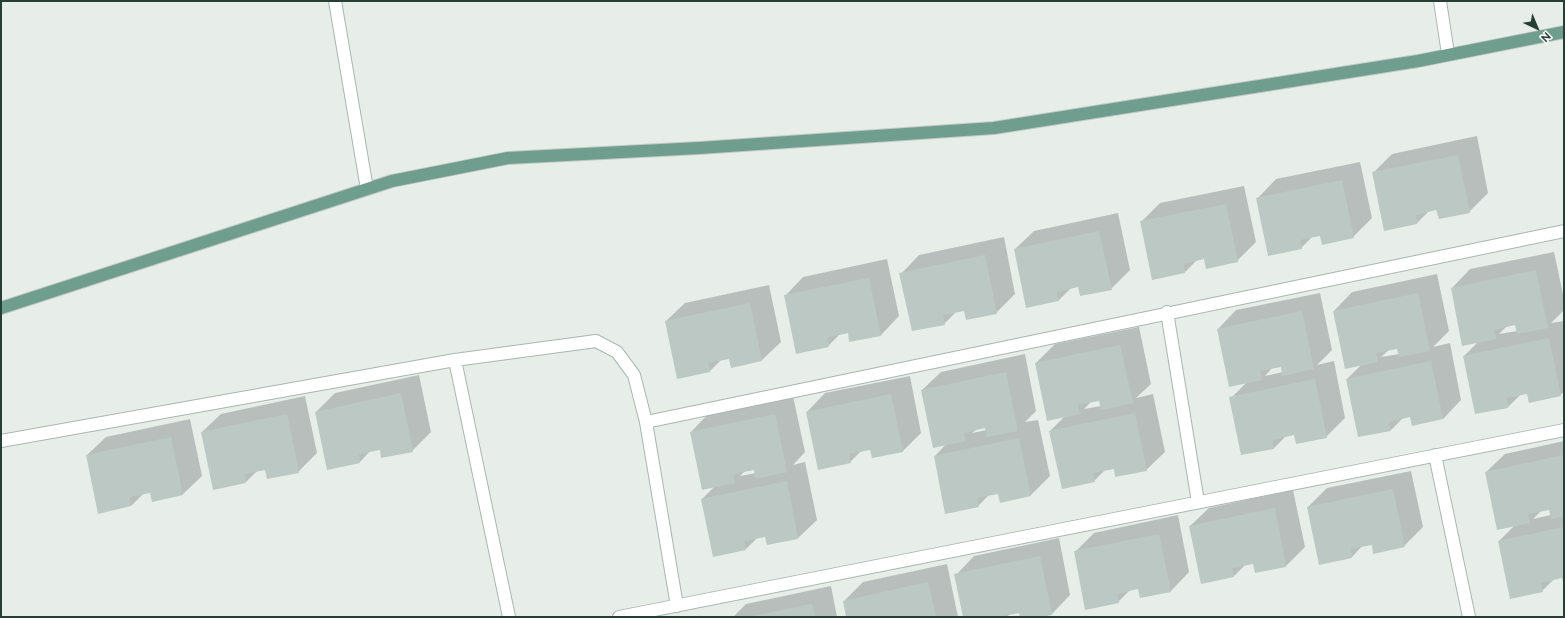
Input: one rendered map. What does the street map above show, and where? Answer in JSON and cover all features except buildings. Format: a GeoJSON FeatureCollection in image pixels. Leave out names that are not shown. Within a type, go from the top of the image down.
{"type":"FeatureCollection","features":[{"type":"Feature","properties":{"kind":"main road"},"geometry":{"type":"LineString","coordinates":[[1,308],[392,181],[508,158],[698,148],[994,128],[1418,61],[1564,32]]}},
{"type":"Feature","properties":{"kind":"street"},"geometry":{"type":"LineString","coordinates":[[335,1],[368,189]]}},
{"type":"Feature","properties":{"kind":"street"},"geometry":{"type":"LineString","coordinates":[[1440,1],[1448,54]]}},
{"type":"Feature","properties":{"kind":"street"},"geometry":{"type":"LineString","coordinates":[[646,422],[1167,312],[1564,231]]}},
{"type":"Feature","properties":{"kind":"street"},"geometry":{"type":"LineString","coordinates":[[1167,312],[1198,502]]}},
{"type":"Feature","properties":{"kind":"street"},"geometry":{"type":"LineString","coordinates":[[1,441],[455,360],[596,341],[617,352],[634,375],[646,422],[677,606]]}},
{"type":"Feature","properties":{"kind":"street"},"geometry":{"type":"LineString","coordinates":[[455,360],[508,617]]}},
{"type":"Feature","properties":{"kind":"street"},"geometry":{"type":"LineString","coordinates":[[619,617],[1564,430]]}},
{"type":"Feature","properties":{"kind":"street"},"geometry":{"type":"LineString","coordinates":[[1435,455],[1469,617]]}}]}
